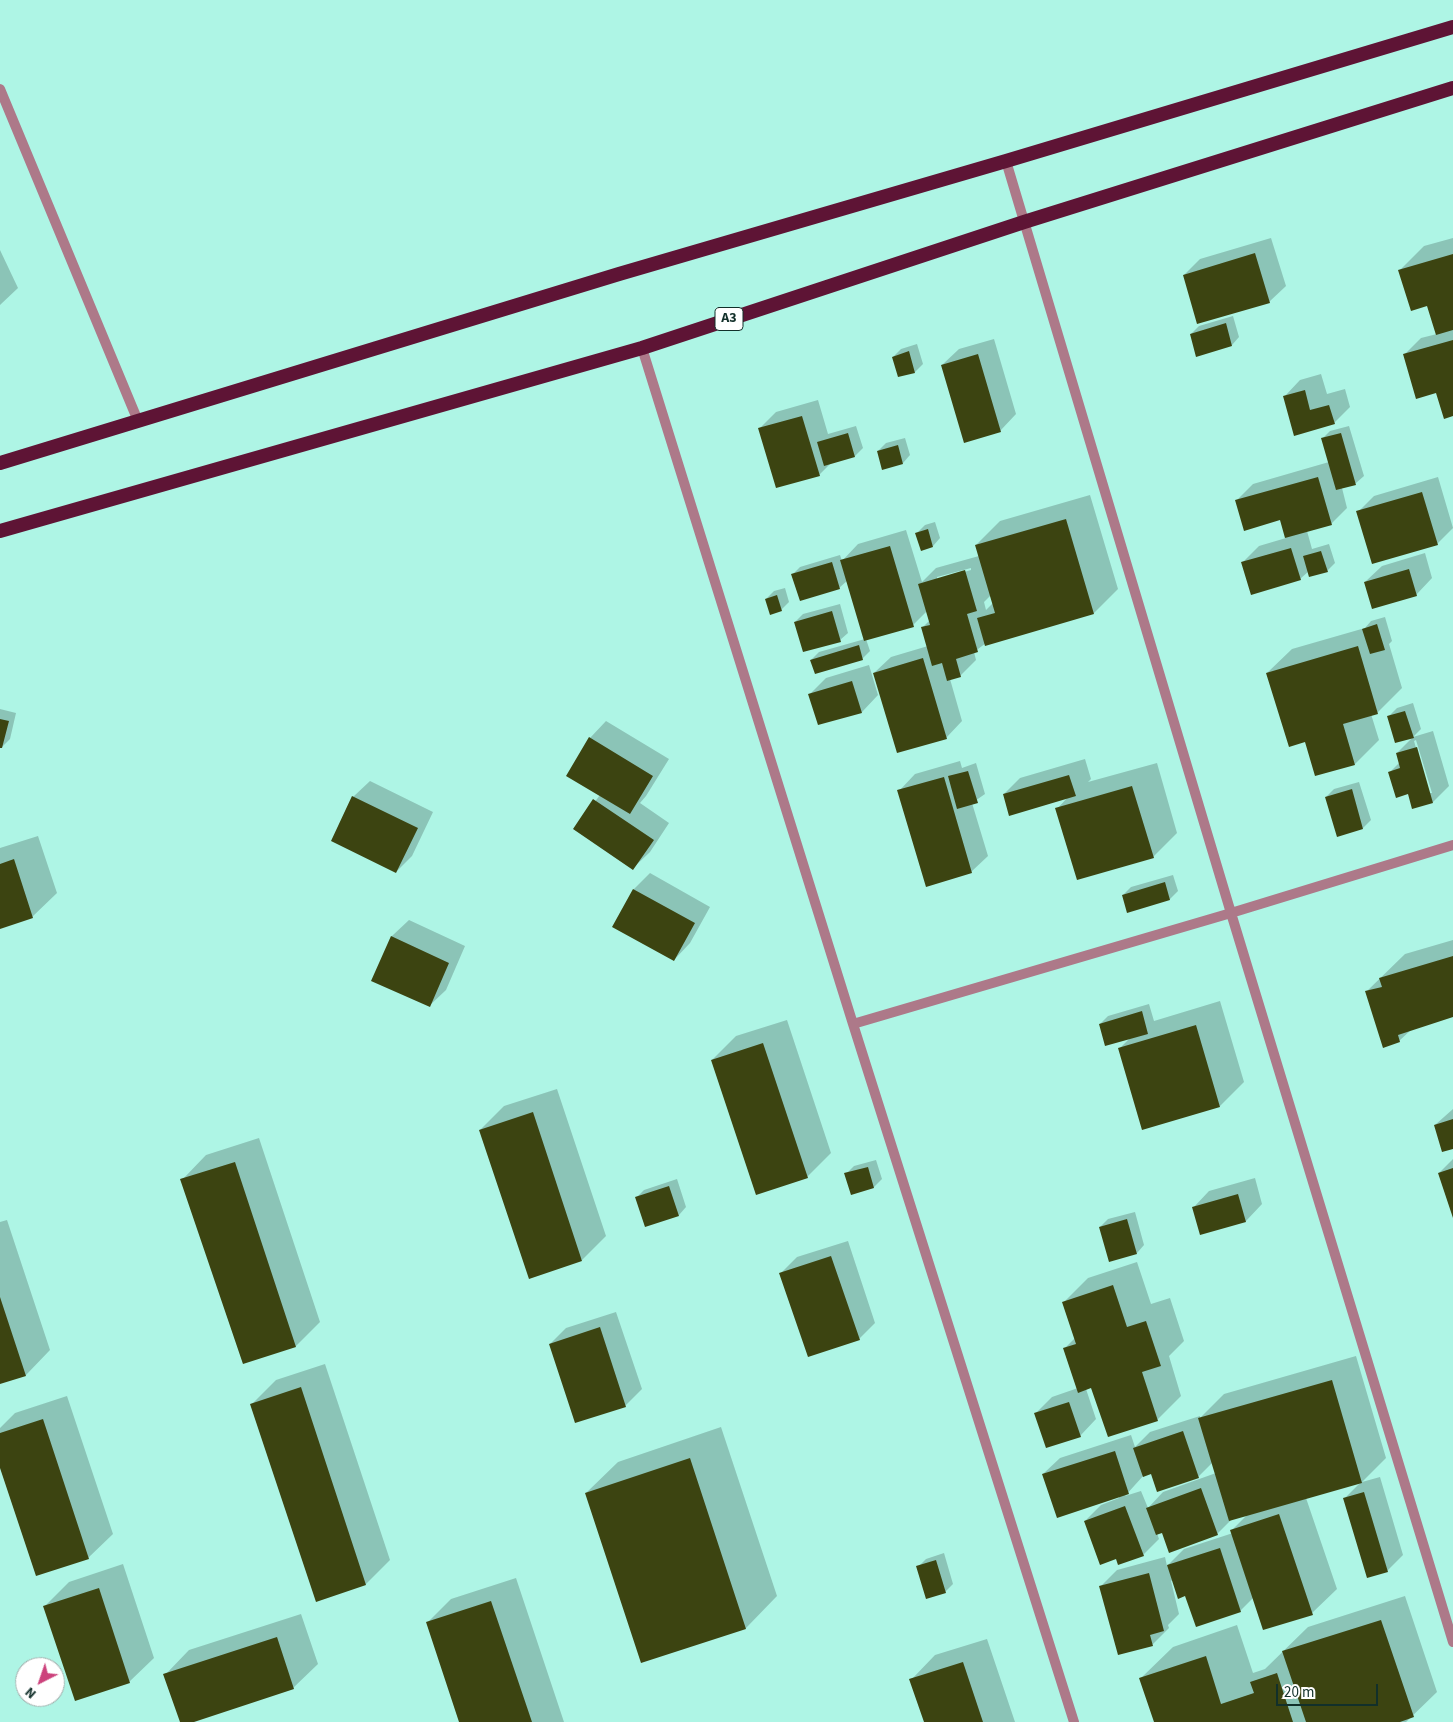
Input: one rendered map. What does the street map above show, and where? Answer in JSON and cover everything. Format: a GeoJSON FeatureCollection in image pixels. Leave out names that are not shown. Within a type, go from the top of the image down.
{"type":"FeatureCollection","features":[{"type":"Feature","properties":{"kind":"highway"},"geometry":{"type":"LineString","coordinates":[[0,463],[618,274],[1006,161],[1453,27]]}},
{"type":"Feature","properties":{"kind":"highway","name":"A3"},"geometry":{"type":"LineString","coordinates":[[0,531],[642,348],[1024,222],[1453,88]]}},
{"type":"Feature","properties":{"kind":"street"},"geometry":{"type":"LineString","coordinates":[[0,89],[138,421]]}},
{"type":"Feature","properties":{"kind":"street"},"geometry":{"type":"LineString","coordinates":[[1006,161],[1231,913],[1453,1642]]}},
{"type":"Feature","properties":{"kind":"street"},"geometry":{"type":"LineString","coordinates":[[642,348],[1074,1722]]}},
{"type":"Feature","properties":{"kind":"street"},"geometry":{"type":"LineString","coordinates":[[853,1024],[1231,913],[1453,844]]}},
{"type":"Feature","properties":{"kind":"building"},"geometry":{"type":"Polygon","coordinates":[[[1255,253],[1270,303],[1197,324],[1183,275],[1255,253]]]}},
{"type":"Feature","properties":{"kind":"building"},"geometry":{"type":"Polygon","coordinates":[[[1453,254],[1453,330],[1436,335],[1427,306],[1411,311],[1398,270],[1453,254]]]}},
{"type":"Feature","properties":{"kind":"building"},"geometry":{"type":"Polygon","coordinates":[[[1226,323],[1232,346],[1196,357],[1190,334],[1226,323]]]}},
{"type":"Feature","properties":{"kind":"building"},"geometry":{"type":"Polygon","coordinates":[[[1453,340],[1453,416],[1444,419],[1436,393],[1416,399],[1403,354],[1453,340]]]}},
{"type":"Feature","properties":{"kind":"building"},"geometry":{"type":"Polygon","coordinates":[[[909,351],[915,373],[898,377],[892,357],[909,351]]]}},
{"type":"Feature","properties":{"kind":"building"},"geometry":{"type":"Polygon","coordinates":[[[978,354],[1001,432],[964,443],[941,365],[978,354]]]}},
{"type":"Feature","properties":{"kind":"building"},"geometry":{"type":"Polygon","coordinates":[[[1305,390],[1310,410],[1329,405],[1335,424],[1294,436],[1283,396],[1305,390]]]}},
{"type":"Feature","properties":{"kind":"building"},"geometry":{"type":"Polygon","coordinates":[[[802,416],[820,476],[776,488],[758,428],[802,416]]]}},
{"type":"Feature","properties":{"kind":"building"},"geometry":{"type":"Polygon","coordinates":[[[848,433],[855,457],[824,466],[817,442],[848,433]]]}},
{"type":"Feature","properties":{"kind":"building"},"geometry":{"type":"Polygon","coordinates":[[[1341,433],[1356,485],[1336,490],[1321,438],[1341,433]]]}},
{"type":"Feature","properties":{"kind":"building"},"geometry":{"type":"Polygon","coordinates":[[[898,445],[903,464],[882,470],[877,451],[898,445]]]}},
{"type":"Feature","properties":{"kind":"building"},"geometry":{"type":"Polygon","coordinates":[[[1318,477],[1332,525],[1285,538],[1280,520],[1244,531],[1235,500],[1318,477]]]}},
{"type":"Feature","properties":{"kind":"building"},"geometry":{"type":"Polygon","coordinates":[[[1422,492],[1438,545],[1372,564],[1356,511],[1422,492]]]}},
{"type":"Feature","properties":{"kind":"building"},"geometry":{"type":"Polygon","coordinates":[[[1066,519],[1094,614],[985,646],[977,618],[995,613],[975,545],[1066,519]]]}},
{"type":"Feature","properties":{"kind":"building"},"geometry":{"type":"Polygon","coordinates":[[[928,529],[933,547],[921,551],[915,533],[928,529]]]}},
{"type":"Feature","properties":{"kind":"building"},"geometry":{"type":"Polygon","coordinates":[[[890,546],[914,627],[864,641],[840,560],[890,546]]]}},
{"type":"Feature","properties":{"kind":"building"},"geometry":{"type":"Polygon","coordinates":[[[1291,548],[1301,580],[1251,595],[1241,562],[1291,548]]]}},
{"type":"Feature","properties":{"kind":"building"},"geometry":{"type":"Polygon","coordinates":[[[1321,551],[1328,572],[1309,577],[1303,556],[1321,551]]]}},
{"type":"Feature","properties":{"kind":"building"},"geometry":{"type":"Polygon","coordinates":[[[832,562],[840,589],[800,601],[791,574],[832,562]]]}},
{"type":"Feature","properties":{"kind":"building"},"geometry":{"type":"Polygon","coordinates":[[[1409,569],[1417,596],[1372,609],[1364,582],[1409,569]]]}},
{"type":"Feature","properties":{"kind":"building"},"geometry":{"type":"Polygon","coordinates":[[[965,570],[977,611],[967,614],[978,652],[956,659],[961,677],[947,681],[942,663],[932,666],[921,627],[930,625],[918,584],[965,570]]]}},
{"type":"Feature","properties":{"kind":"building"},"geometry":{"type":"Polygon","coordinates":[[[777,595],[782,611],[770,615],[765,599],[777,595]]]}},
{"type":"Feature","properties":{"kind":"building"},"geometry":{"type":"Polygon","coordinates":[[[832,611],[841,642],[803,652],[794,622],[832,611]]]}},
{"type":"Feature","properties":{"kind":"building"},"geometry":{"type":"Polygon","coordinates":[[[1377,624],[1385,650],[1370,654],[1362,629],[1377,624]]]}},
{"type":"Feature","properties":{"kind":"building"},"geometry":{"type":"Polygon","coordinates":[[[859,645],[863,660],[815,674],[810,660],[859,645]]]}},
{"type":"Feature","properties":{"kind":"building"},"geometry":{"type":"Polygon","coordinates":[[[1358,646],[1378,714],[1343,724],[1355,765],[1315,776],[1305,742],[1289,747],[1266,673],[1358,646]]]}},
{"type":"Feature","properties":{"kind":"building"},"geometry":{"type":"Polygon","coordinates":[[[923,658],[947,739],[897,753],[873,673],[923,658]]]}},
{"type":"Feature","properties":{"kind":"building"},"geometry":{"type":"Polygon","coordinates":[[[852,681],[862,713],[818,725],[808,694],[852,681]]]}},
{"type":"Feature","properties":{"kind":"building"},"geometry":{"type":"Polygon","coordinates":[[[1405,711],[1414,738],[1395,743],[1387,716],[1405,711]]]}},
{"type":"Feature","properties":{"kind":"building"},"geometry":{"type":"Polygon","coordinates":[[[0,719],[9,721],[2,748],[0,748],[0,719]]]}},
{"type":"Feature","properties":{"kind":"building"},"geometry":{"type":"Polygon","coordinates":[[[589,737],[653,776],[630,814],[566,776],[589,737]]]}},
{"type":"Feature","properties":{"kind":"building"},"geometry":{"type":"Polygon","coordinates":[[[1417,747],[1433,803],[1412,809],[1408,794],[1396,798],[1388,772],[1400,768],[1396,753],[1417,747]]]}},
{"type":"Feature","properties":{"kind":"building"},"geometry":{"type":"Polygon","coordinates":[[[968,771],[978,803],[957,809],[948,776],[968,771]]]}},
{"type":"Feature","properties":{"kind":"building"},"geometry":{"type":"Polygon","coordinates":[[[1069,775],[1076,796],[1009,816],[1003,794],[1069,775]]]}},
{"type":"Feature","properties":{"kind":"building"},"geometry":{"type":"Polygon","coordinates":[[[944,777],[972,873],[926,887],[897,790],[944,777]]]}},
{"type":"Feature","properties":{"kind":"building"},"geometry":{"type":"Polygon","coordinates":[[[1132,786],[1154,858],[1077,880],[1055,808],[1132,786]]]}},
{"type":"Feature","properties":{"kind":"building"},"geometry":{"type":"Polygon","coordinates":[[[1352,789],[1363,829],[1337,837],[1325,797],[1352,789]]]}},
{"type":"Feature","properties":{"kind":"building"},"geometry":{"type":"Polygon","coordinates":[[[352,796],[418,828],[396,873],[331,841],[352,796]]]}},
{"type":"Feature","properties":{"kind":"building"},"geometry":{"type":"Polygon","coordinates":[[[593,799],[654,840],[633,870],[573,829],[593,799]]]}},
{"type":"Feature","properties":{"kind":"building"},"geometry":{"type":"Polygon","coordinates":[[[14,859],[33,918],[0,929],[0,864],[14,859]]]}},
{"type":"Feature","properties":{"kind":"building"},"geometry":{"type":"Polygon","coordinates":[[[1165,882],[1170,900],[1127,913],[1122,895],[1165,882]]]}},
{"type":"Feature","properties":{"kind":"building"},"geometry":{"type":"Polygon","coordinates":[[[633,889],[695,923],[674,961],[612,927],[633,889]]]}},
{"type":"Feature","properties":{"kind":"building"},"geometry":{"type":"Polygon","coordinates":[[[391,936],[449,963],[430,1007],[371,981],[391,936]]]}},
{"type":"Feature","properties":{"kind":"building"},"geometry":{"type":"Polygon","coordinates":[[[1453,956],[1453,1017],[1398,1035],[1400,1042],[1383,1048],[1365,991],[1382,987],[1379,978],[1453,956]]]}},
{"type":"Feature","properties":{"kind":"building"},"geometry":{"type":"Polygon","coordinates":[[[1142,1011],[1148,1034],[1105,1046],[1099,1024],[1142,1011]]]}},
{"type":"Feature","properties":{"kind":"building"},"geometry":{"type":"Polygon","coordinates":[[[1196,1025],[1220,1107],[1142,1130],[1118,1048],[1196,1025]]]}},
{"type":"Feature","properties":{"kind":"building"},"geometry":{"type":"Polygon","coordinates":[[[763,1043],[808,1178],[756,1195],[711,1060],[763,1043]]]}},
{"type":"Feature","properties":{"kind":"building"},"geometry":{"type":"Polygon","coordinates":[[[533,1112],[582,1261],[529,1279],[479,1130],[533,1112]]]}},
{"type":"Feature","properties":{"kind":"building"},"geometry":{"type":"Polygon","coordinates":[[[1453,1119],[1453,1149],[1442,1152],[1434,1125],[1453,1119]]]}},
{"type":"Feature","properties":{"kind":"building"},"geometry":{"type":"Polygon","coordinates":[[[235,1162],[296,1347],[243,1364],[180,1179],[235,1162]]]}},
{"type":"Feature","properties":{"kind":"building"},"geometry":{"type":"Polygon","coordinates":[[[868,1167],[874,1188],[851,1195],[844,1173],[868,1167]]]}},
{"type":"Feature","properties":{"kind":"building"},"geometry":{"type":"Polygon","coordinates":[[[1453,1168],[1453,1218],[1438,1173],[1453,1168]]]}},
{"type":"Feature","properties":{"kind":"building"},"geometry":{"type":"Polygon","coordinates":[[[669,1186],[679,1216],[645,1227],[635,1197],[669,1186]]]}},
{"type":"Feature","properties":{"kind":"building"},"geometry":{"type":"Polygon","coordinates":[[[1238,1194],[1246,1222],[1200,1235],[1192,1207],[1238,1194]]]}},
{"type":"Feature","properties":{"kind":"building"},"geometry":{"type":"Polygon","coordinates":[[[1127,1219],[1137,1254],[1109,1262],[1099,1227],[1127,1219]]]}},
{"type":"Feature","properties":{"kind":"building"},"geometry":{"type":"Polygon","coordinates":[[[831,1256],[860,1340],[808,1357],[779,1273],[831,1256]]]}},
{"type":"Feature","properties":{"kind":"building"},"geometry":{"type":"Polygon","coordinates":[[[1113,1285],[1127,1327],[1146,1321],[1161,1366],[1142,1372],[1158,1421],[1108,1437],[1091,1388],[1078,1393],[1063,1348],[1076,1344],[1062,1302],[1113,1285]]]}},
{"type":"Feature","properties":{"kind":"building"},"geometry":{"type":"Polygon","coordinates":[[[0,1297],[26,1376],[0,1384],[0,1297]]]}},
{"type":"Feature","properties":{"kind":"building"},"geometry":{"type":"Polygon","coordinates":[[[600,1327],[626,1407],[575,1423],[549,1344],[600,1327]]]}},
{"type":"Feature","properties":{"kind":"building"},"geometry":{"type":"Polygon","coordinates":[[[1332,1380],[1362,1483],[1229,1521],[1198,1418],[1332,1380]]]}},
{"type":"Feature","properties":{"kind":"building"},"geometry":{"type":"Polygon","coordinates":[[[301,1387],[366,1585],[316,1602],[250,1404],[301,1387]]]}},
{"type":"Feature","properties":{"kind":"building"},"geometry":{"type":"Polygon","coordinates":[[[1069,1402],[1081,1437],[1046,1448],[1034,1413],[1069,1402]]]}},
{"type":"Feature","properties":{"kind":"building"},"geometry":{"type":"Polygon","coordinates":[[[43,1419],[89,1559],[36,1576],[0,1468],[0,1433],[43,1419]]]}},
{"type":"Feature","properties":{"kind":"building"},"geometry":{"type":"Polygon","coordinates":[[[1183,1431],[1199,1478],[1157,1492],[1151,1474],[1143,1477],[1133,1448],[1183,1431]]]}},
{"type":"Feature","properties":{"kind":"building"},"geometry":{"type":"Polygon","coordinates":[[[1115,1451],[1129,1494],[1057,1518],[1042,1474],[1115,1451]]]}},
{"type":"Feature","properties":{"kind":"building"},"geometry":{"type":"Polygon","coordinates":[[[690,1458],[746,1629],[641,1663],[585,1493],[690,1458]]]}},
{"type":"Feature","properties":{"kind":"building"},"geometry":{"type":"Polygon","coordinates":[[[1201,1488],[1218,1535],[1169,1553],[1162,1533],[1156,1535],[1146,1508],[1201,1488]]]}},
{"type":"Feature","properties":{"kind":"building"},"geometry":{"type":"Polygon","coordinates":[[[1364,1492],[1388,1572],[1367,1578],[1343,1498],[1364,1492]]]}},
{"type":"Feature","properties":{"kind":"building"},"geometry":{"type":"Polygon","coordinates":[[[1125,1506],[1144,1556],[1118,1565],[1116,1559],[1100,1565],[1084,1521],[1125,1506]]]}},
{"type":"Feature","properties":{"kind":"building"},"geometry":{"type":"Polygon","coordinates":[[[1279,1514],[1313,1615],[1263,1630],[1230,1530],[1279,1514]]]}},
{"type":"Feature","properties":{"kind":"building"},"geometry":{"type":"Polygon","coordinates":[[[1220,1548],[1241,1612],[1196,1627],[1185,1596],[1178,1599],[1167,1565],[1220,1548]]]}},
{"type":"Feature","properties":{"kind":"building"},"geometry":{"type":"Polygon","coordinates":[[[936,1560],[946,1593],[926,1599],[916,1566],[936,1560]]]}},
{"type":"Feature","properties":{"kind":"building"},"geometry":{"type":"Polygon","coordinates":[[[1149,1573],[1164,1631],[1150,1635],[1153,1646],[1118,1655],[1099,1586],[1149,1573]]]}},
{"type":"Feature","properties":{"kind":"building"},"geometry":{"type":"Polygon","coordinates":[[[99,1588],[130,1683],[75,1701],[65,1671],[65,1657],[60,1657],[43,1606],[99,1588]]]}},
{"type":"Feature","properties":{"kind":"building"},"geometry":{"type":"Polygon","coordinates":[[[491,1601],[532,1722],[459,1722],[426,1622],[491,1601]]]}},
{"type":"Feature","properties":{"kind":"building"},"geometry":{"type":"Polygon","coordinates":[[[1381,1620],[1414,1717],[1400,1722],[1306,1722],[1282,1651],[1381,1620]]]}},
{"type":"Feature","properties":{"kind":"building"},"geometry":{"type":"Polygon","coordinates":[[[277,1637],[294,1689],[194,1722],[180,1722],[163,1674],[277,1637]]]}},
{"type":"Feature","properties":{"kind":"building"},"geometry":{"type":"Polygon","coordinates":[[[1206,1656],[1221,1704],[1254,1693],[1250,1682],[1277,1673],[1293,1722],[1154,1722],[1139,1678],[1206,1656]]]}},
{"type":"Feature","properties":{"kind":"building"},"geometry":{"type":"Polygon","coordinates":[[[963,1662],[983,1722],[924,1722],[909,1679],[963,1662]]]}}]}
